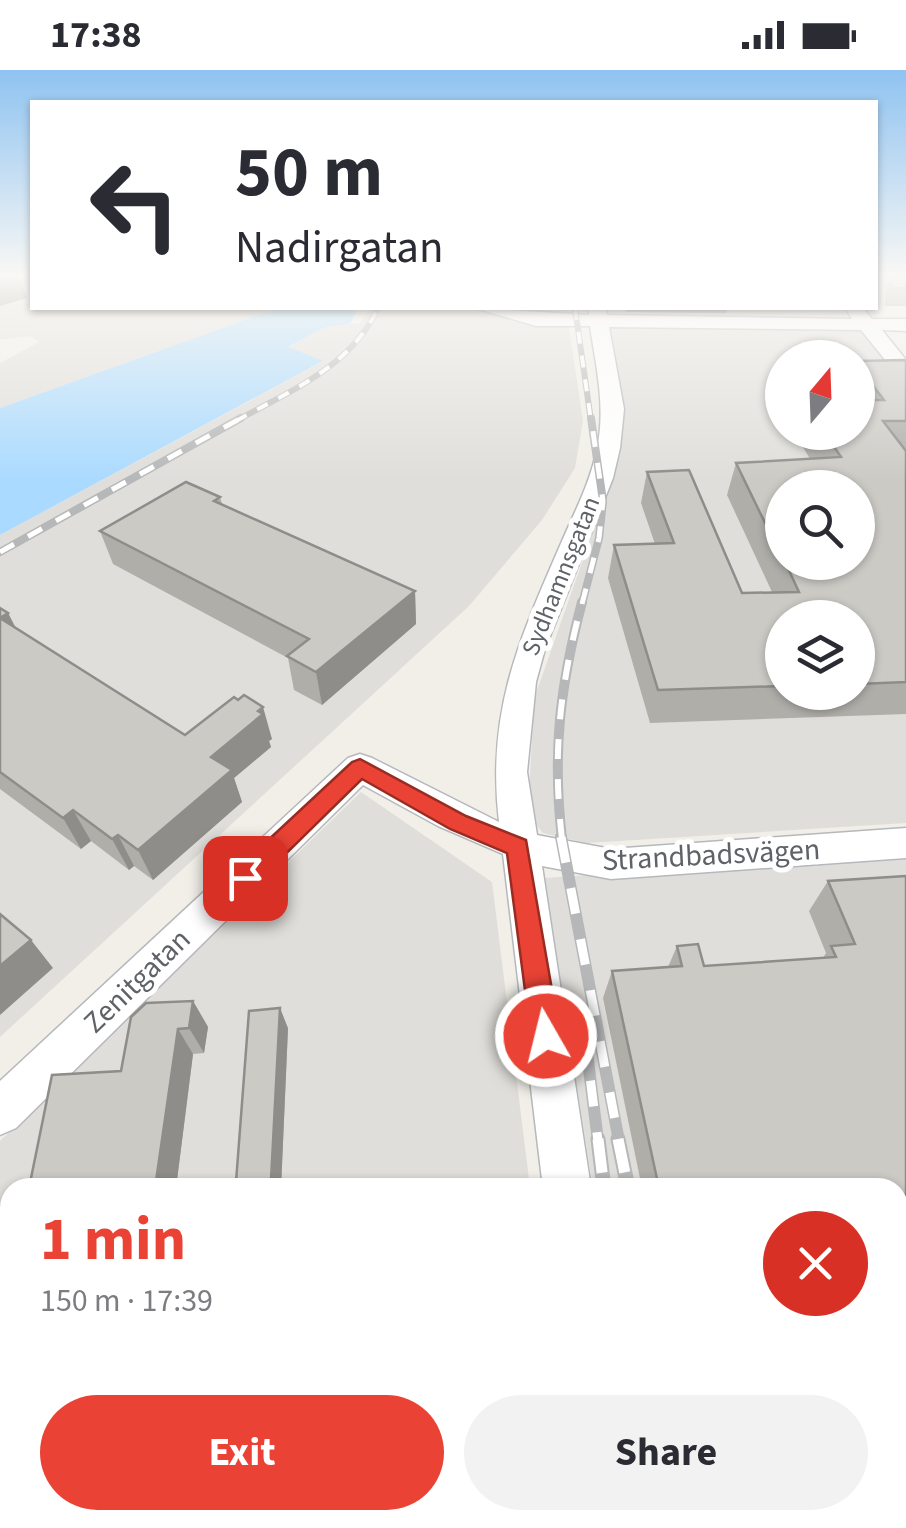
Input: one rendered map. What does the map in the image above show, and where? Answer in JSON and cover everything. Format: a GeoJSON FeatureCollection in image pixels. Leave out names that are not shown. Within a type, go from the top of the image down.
{"type":"FeatureCollection","features":[{"type":"Feature","properties":{"kind":"street","name":"Sydhamnsgatan"},"geometry":{"type":"LineString","coordinates":[[566,1178],[510,772],[521,682],[556,579],[601,478],[611,436],[613,409],[604,345]]}},
{"type":"Feature","properties":{"kind":"street"},"geometry":{"type":"LineString","coordinates":[[884,345],[906,372]]}},
{"type":"Feature","properties":{"kind":"street","name":"Strandbadsvägen"},"geometry":{"type":"LineString","coordinates":[[360,768],[458,823],[518,847],[564,859],[611,864],[906,843]]}},
{"type":"Feature","properties":{"kind":"street","name":"Zenitgatan"},"geometry":{"type":"LineString","coordinates":[[0,1112],[360,768]]}},
{"type":"Feature","properties":{"kind":"shaded area"},"geometry":{"type":"Polygon","coordinates":[[[33,345],[175,345],[0,408],[0,363],[33,345]]]}},
{"type":"Feature","properties":{"kind":"shaded area"},"geometry":{"type":"Polygon","coordinates":[[[572,345],[583,421],[575,468],[542,520],[469,606],[0,1037],[0,535],[322,362],[287,348],[572,345]]]}},
{"type":"Feature","properties":{"kind":"shaded area"},"geometry":{"type":"Polygon","coordinates":[[[612,345],[765,345],[765,450],[875,450],[875,345],[906,380],[906,823],[587,843],[543,833],[528,815],[534,699],[618,460],[623,427],[612,345]]]}},
{"type":"Feature","properties":{"kind":"shaded area"},"geometry":{"type":"Polygon","coordinates":[[[361,792],[492,882],[529,1178],[0,1178],[0,1141],[361,792]]]}},
{"type":"Feature","properties":{"kind":"shaded area"},"geometry":{"type":"Polygon","coordinates":[[[906,854],[906,1178],[592,1178],[544,878],[906,854]]]}},
{"type":"Feature","properties":{"kind":"water"},"geometry":{"type":"Polygon","coordinates":[[[175,345],[292,345],[288,347],[323,361],[0,535],[0,408],[175,345]]]}},
{"type":"Feature","properties":{"kind":"building"},"geometry":{"type":"Polygon","coordinates":[[[906,360],[906,421],[883,421],[906,451],[906,682],[875,683],[875,600],[765,600],[765,687],[658,690],[614,545],[674,543],[647,472],[689,470],[742,593],[799,592],[793,580],[875,580],[875,470],[765,470],[765,523],[736,463],[841,457],[836,450],[875,450],[875,400],[884,400],[875,388],[875,361],[906,360]]]}},
{"type":"Feature","properties":{"kind":"building"},"geometry":{"type":"Polygon","coordinates":[[[186,482],[220,497],[214,501],[415,591],[316,672],[287,656],[309,639],[100,531],[186,482]]]}},
{"type":"Feature","properties":{"kind":"building"},"geometry":{"type":"Polygon","coordinates":[[[0,618],[185,735],[234,697],[238,700],[244,695],[263,707],[258,711],[263,714],[211,757],[232,770],[138,850],[118,835],[112,839],[73,810],[63,818],[0,772],[0,618]]]}},
{"type":"Feature","properties":{"kind":"building"},"geometry":{"type":"Polygon","coordinates":[[[906,876],[906,1178],[657,1178],[612,971],[682,966],[677,946],[698,944],[704,966],[836,957],[831,946],[855,944],[828,881],[906,876]]]}},
{"type":"Feature","properties":{"kind":"building"},"geometry":{"type":"Polygon","coordinates":[[[0,914],[31,940],[0,966],[0,914]]]}},
{"type":"Feature","properties":{"kind":"building"},"geometry":{"type":"Polygon","coordinates":[[[193,1001],[189,1028],[178,1029],[156,1178],[31,1178],[52,1075],[121,1071],[131,1017],[146,1003],[193,1001]]]}},
{"type":"Feature","properties":{"kind":"building"},"geometry":{"type":"Polygon","coordinates":[[[280,1008],[271,1178],[236,1178],[249,1011],[280,1008]]]}},
{"type":"Feature","properties":{"kind":"railway"},"geometry":{"type":"LineString","coordinates":[[236,421],[317,375],[354,345]]}},
{"type":"Feature","properties":{"kind":"railway"},"geometry":{"type":"LineString","coordinates":[[580,345],[591,421]]}},
{"type":"Feature","properties":{"kind":"railway"},"geometry":{"type":"LineString","coordinates":[[0,552],[241,418]]}},
{"type":"Feature","properties":{"kind":"railway"},"geometry":{"type":"LineString","coordinates":[[582,604],[599,538],[603,501],[591,418]]}},
{"type":"Feature","properties":{"kind":"railway"},"geometry":{"type":"LineString","coordinates":[[562,839],[560,719],[582,602]]}},
{"type":"Feature","properties":{"kind":"railway"},"geometry":{"type":"LineString","coordinates":[[561,837],[619,1141]]}},
{"type":"Feature","properties":{"kind":"railway"},"geometry":{"type":"LineString","coordinates":[[584,1029],[598,1141]]}},
{"type":"Feature","properties":{"kind":"railway"},"geometry":{"type":"LineString","coordinates":[[598,1139],[603,1178]]}},
{"type":"Feature","properties":{"kind":"railway"},"geometry":{"type":"LineString","coordinates":[[618,1139],[626,1178]]}},
{"type":"Feature","properties":{"kind":"route"},"geometry":{"type":"LineString","coordinates":[[245,878],[360,768],[458,823],[518,847],[546,1036]]}}]}
